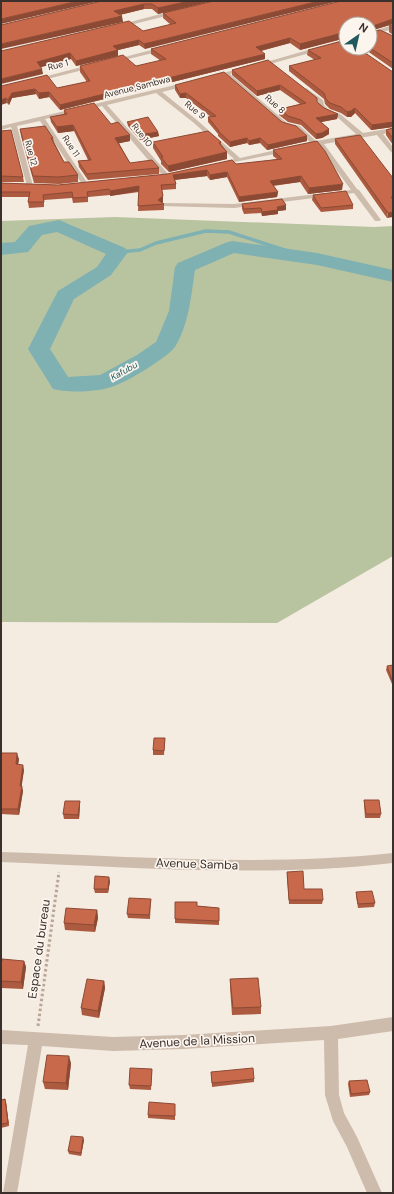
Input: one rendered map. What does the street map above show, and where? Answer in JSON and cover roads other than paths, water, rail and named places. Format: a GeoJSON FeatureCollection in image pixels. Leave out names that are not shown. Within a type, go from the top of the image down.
{"type":"FeatureCollection","features":[{"type":"Feature","properties":{"kind":"street"},"geometry":{"type":"LineString","coordinates":[[113,27],[183,11]]}},
{"type":"Feature","properties":{"kind":"street"},"geometry":{"type":"LineString","coordinates":[[378,33],[384,33],[393,28]]}},
{"type":"Feature","properties":{"kind":"street"},"geometry":{"type":"LineString","coordinates":[[255,66],[338,43]]}},
{"type":"Feature","properties":{"kind":"street"},"geometry":{"type":"LineString","coordinates":[[105,63],[173,46]]}},
{"type":"Feature","properties":{"kind":"street"},"geometry":{"type":"LineString","coordinates":[[270,62],[276,67]]}},
{"type":"Feature","properties":{"kind":"street","name":"Rue 1"},"geometry":{"type":"LineString","coordinates":[[31,81],[98,65]]}},
{"type":"Feature","properties":{"kind":"street"},"geometry":{"type":"LineString","coordinates":[[203,80],[248,68]]}},
{"type":"Feature","properties":{"kind":"street","name":"Rue 8"},"geometry":{"type":"LineString","coordinates":[[226,74],[285,125],[298,127],[317,143],[357,191],[377,220]]}},
{"type":"Feature","properties":{"kind":"street","name":"Avenue Sambwa"},"geometry":{"type":"LineString","coordinates":[[1,128],[195,82]]}},
{"type":"Feature","properties":{"kind":"street"},"geometry":{"type":"LineString","coordinates":[[302,86],[321,101],[321,106],[338,115],[361,135]]}},
{"type":"Feature","properties":{"kind":"street","name":"Rue 9"},"geometry":{"type":"LineString","coordinates":[[157,91],[196,122],[239,160]]}},
{"type":"Feature","properties":{"kind":"street","name":"Rue 10"},"geometry":{"type":"LineString","coordinates":[[103,104],[127,130],[148,157],[170,175],[159,176]]}},
{"type":"Feature","properties":{"kind":"street","name":"Rue 11"},"geometry":{"type":"LineString","coordinates":[[42,119],[81,184],[92,183]]}},
{"type":"Feature","properties":{"kind":"street","name":"Rue 12"},"geometry":{"type":"LineString","coordinates":[[14,125],[30,186]]}},
{"type":"Feature","properties":{"kind":"street"},"geometry":{"type":"LineString","coordinates":[[217,165],[317,143],[393,130]]}},
{"type":"Feature","properties":{"kind":"street"},"geometry":{"type":"LineString","coordinates":[[378,132],[393,151]]}},
{"type":"Feature","properties":{"kind":"street"},"geometry":{"type":"LineString","coordinates":[[163,204],[234,206],[357,191]]}},
{"type":"Feature","properties":{"kind":"street","name":"Avenue Samba"},"geometry":{"type":"LineString","coordinates":[[1,857],[268,866],[356,862],[393,858]]}},
{"type":"Feature","properties":{"kind":"street","name":"Avenue de la Mission"},"geometry":{"type":"LineString","coordinates":[[1,1037],[113,1044],[184,1042],[331,1033],[393,1024]]}},
{"type":"Feature","properties":{"kind":"street"},"geometry":{"type":"LineString","coordinates":[[331,1033],[332,1094],[336,1109],[375,1193]]}},
{"type":"Feature","properties":{"kind":"street"},"geometry":{"type":"LineString","coordinates":[[10,1193],[36,1040]]}},
{"type":"Feature","properties":{"kind":"waterway","name":"Kafubu"},"geometry":{"type":"LineString","coordinates":[[1,249],[21,248],[36,230],[59,226],[118,252],[104,271],[65,295],[39,349],[61,384],[105,382],[145,360],[165,345],[179,311],[185,267],[232,247],[317,259],[393,276]]}},
{"type":"Feature","properties":{"kind":"waterway"},"geometry":{"type":"LineString","coordinates":[[118,252],[140,250],[156,243],[206,231],[229,232],[306,257]]}}]}
